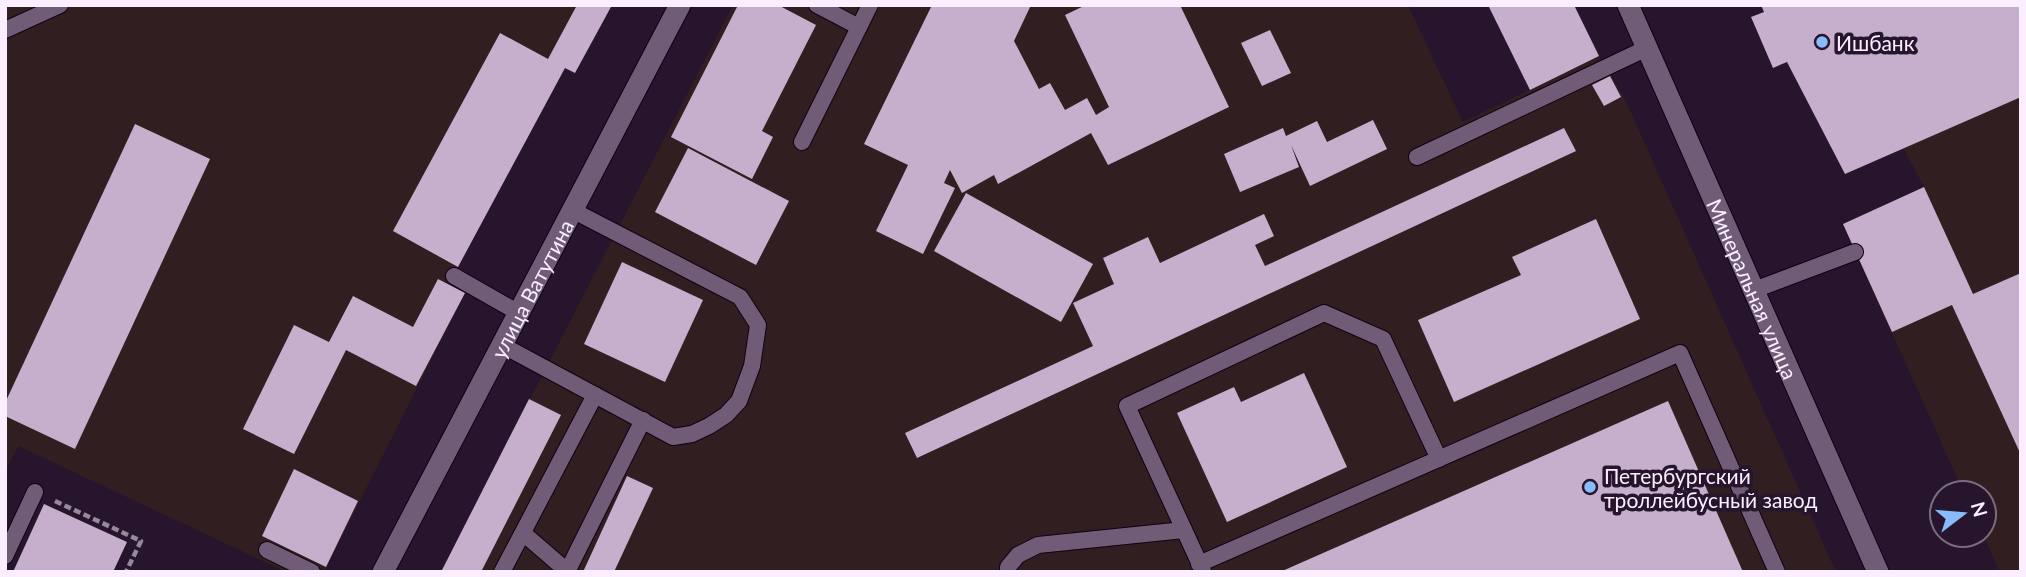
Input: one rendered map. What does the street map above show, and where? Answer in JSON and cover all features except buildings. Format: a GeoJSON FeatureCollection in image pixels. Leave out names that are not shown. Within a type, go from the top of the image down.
{"type":"FeatureCollection","features":[{"type":"Feature","properties":{"kind":"street","name":"улица Ватутина"},"geometry":{"type":"LineString","coordinates":[[383,572],[680,5]]}},
{"type":"Feature","properties":{"kind":"street","name":"Минеральная улица"},"geometry":{"type":"LineString","coordinates":[[1628,5],[1878,572]]}},
{"type":"Feature","properties":{"kind":"lane"},"geometry":{"type":"LineString","coordinates":[[5,30],[60,5]]}},
{"type":"Feature","properties":{"kind":"lane"},"geometry":{"type":"LineString","coordinates":[[817,5],[859,27]]}},
{"type":"Feature","properties":{"kind":"lane"},"geometry":{"type":"LineString","coordinates":[[802,142],[870,5]]}},
{"type":"Feature","properties":{"kind":"lane"},"geometry":{"type":"LineString","coordinates":[[1417,157],[1647,48]]}},
{"type":"Feature","properties":{"kind":"lane"},"geometry":{"type":"LineString","coordinates":[[502,345],[673,437],[692,434],[726,415],[739,401],[752,366],[758,325],[740,298],[572,210]]}},
{"type":"Feature","properties":{"kind":"lane"},"geometry":{"type":"LineString","coordinates":[[1754,290],[1855,252]]}},
{"type":"Feature","properties":{"kind":"lane"},"geometry":{"type":"LineString","coordinates":[[454,276],[519,313]]}},
{"type":"Feature","properties":{"kind":"lane"},"geometry":{"type":"LineString","coordinates":[[1439,459],[1383,339],[1324,313],[1127,406],[1201,568],[1680,353],[1777,572]]}},
{"type":"Feature","properties":{"kind":"lane"},"geometry":{"type":"LineString","coordinates":[[502,572],[595,395]]}},
{"type":"Feature","properties":{"kind":"lane"},"geometry":{"type":"LineString","coordinates":[[523,533],[567,571],[643,420]]}},
{"type":"Feature","properties":{"kind":"lane"},"geometry":{"type":"LineString","coordinates":[[5,556],[35,492]]}},
{"type":"Feature","properties":{"kind":"lane"},"geometry":{"type":"LineString","coordinates":[[1008,572],[1008,567],[1018,555],[1038,545],[1184,530]]}},
{"type":"Feature","properties":{"kind":"lane"},"geometry":{"type":"LineString","coordinates":[[267,550],[312,572]]}},
{"type":"Feature","properties":{"kind":"path"},"geometry":{"type":"LineString","coordinates":[[35,492],[141,541],[126,572]]}},
{"type":"Feature","properties":{"kind":"shaded area"},"geometry":{"type":"Polygon","coordinates":[[[5,5],[612,5],[575,73],[565,68],[458,267],[449,285],[465,293],[324,572],[286,572],[18,446],[5,473],[5,5]]]}},
{"type":"Feature","properties":{"kind":"shaded area"},"geometry":{"type":"Polygon","coordinates":[[[733,5],[1408,5],[1463,122],[1599,56],[1625,99],[1836,572],[441,572],[733,5]]]}},
{"type":"Feature","properties":{"kind":"shaded area"},"geometry":{"type":"Polygon","coordinates":[[[2021,97],[2021,572],[2000,572],[1989,549],[1998,549],[1998,479],[1958,479],[1843,224],[1924,187],[1903,148],[2021,97]]]}},
{"type":"Feature","properties":{"kind":"place","name":"Ишбанк"},"geometry":{"type":"Point","coordinates":[1822,42]}},
{"type":"Feature","properties":{"kind":"place","name":"Петербургский троллейбусный завод"},"geometry":{"type":"Point","coordinates":[1590,487]}}]}
